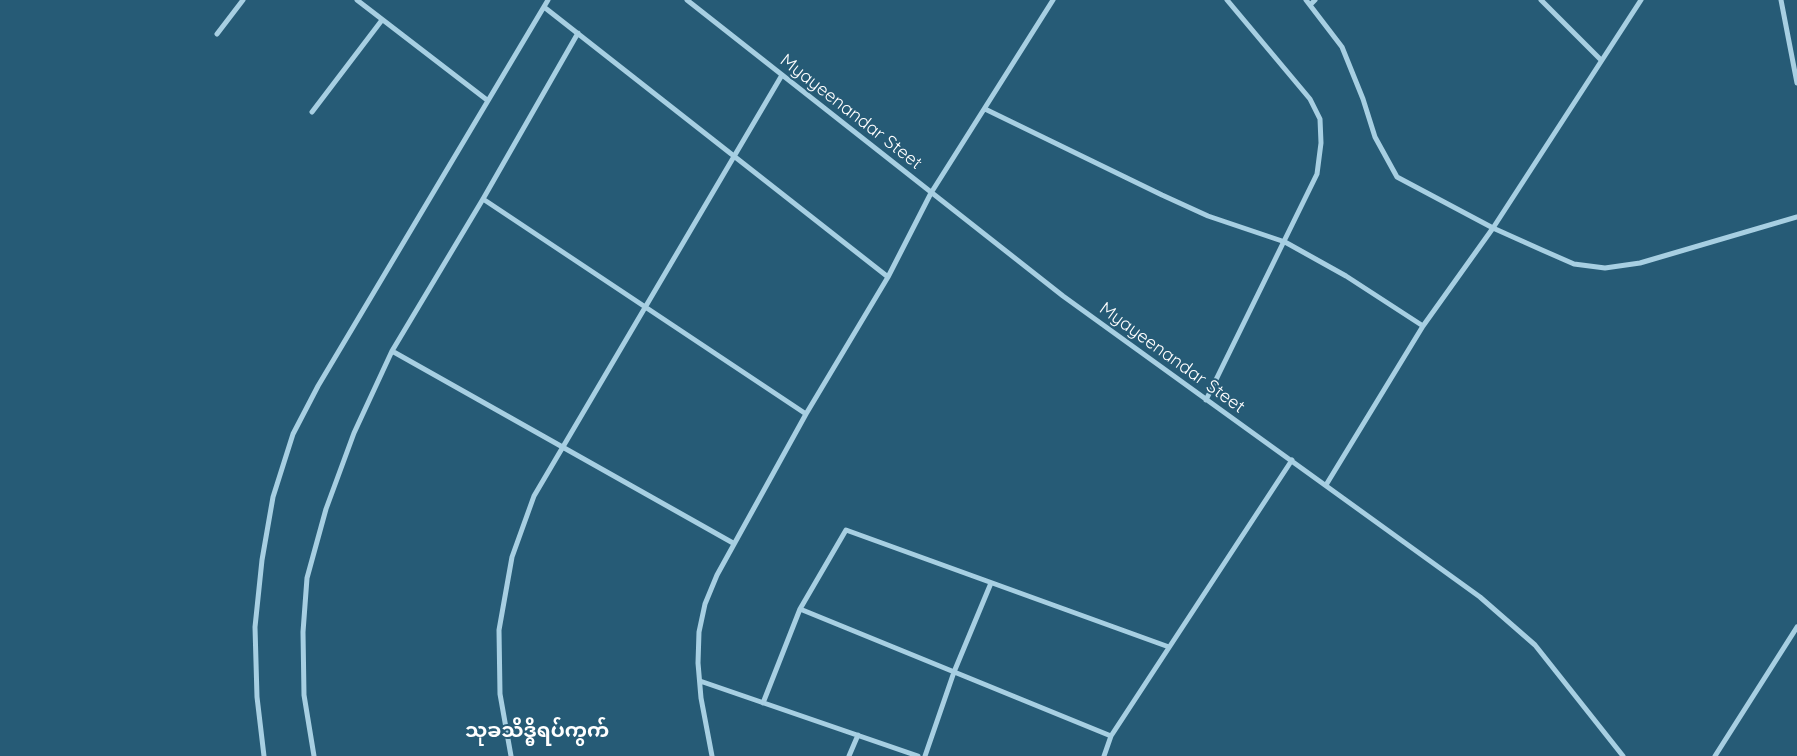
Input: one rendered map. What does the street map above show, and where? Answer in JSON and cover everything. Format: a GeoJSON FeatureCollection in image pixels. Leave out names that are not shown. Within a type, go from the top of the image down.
{"type":"FeatureCollection","features":[{"type":"Feature","properties":{"kind":"street"},"geometry":{"type":"LineString","coordinates":[[217,34],[243,0]]}},
{"type":"Feature","properties":{"kind":"street"},"geometry":{"type":"LineString","coordinates":[[357,0],[487,100]]}},
{"type":"Feature","properties":{"kind":"street"},"geometry":{"type":"LineString","coordinates":[[264,756],[257,697],[254,627],[262,560],[273,497],[293,434],[322,377],[548,0]]}},
{"type":"Feature","properties":{"kind":"street","name":"Myayeenandar Steet"},"geometry":{"type":"LineString","coordinates":[[687,0],[1063,296],[1480,597],[1535,645],[1623,756]]}},
{"type":"Feature","properties":{"kind":"street"},"geometry":{"type":"LineString","coordinates":[[712,756],[700,682],[698,632],[705,604],[733,543],[806,414],[888,277],[931,193],[1052,0]]}},
{"type":"Feature","properties":{"kind":"street"},"geometry":{"type":"LineString","coordinates":[[1206,400],[1317,174],[1321,143],[1320,118],[1310,98],[1227,0]]}},
{"type":"Feature","properties":{"kind":"street"},"geometry":{"type":"LineString","coordinates":[[1316,0],[1308,3],[1342,47],[1363,99],[1375,137],[1397,177],[1493,228],[1574,264],[1605,268],[1640,263],[1797,217]]}},
{"type":"Feature","properties":{"kind":"street"},"geometry":{"type":"LineString","coordinates":[[1541,0],[1601,60]]}},
{"type":"Feature","properties":{"kind":"street"},"geometry":{"type":"LineString","coordinates":[[1326,485],[1423,326],[1493,228],[1641,0]]}},
{"type":"Feature","properties":{"kind":"street"},"geometry":{"type":"LineString","coordinates":[[1781,0],[1797,83]]}},
{"type":"Feature","properties":{"kind":"street"},"geometry":{"type":"LineString","coordinates":[[544,7],[888,277]]}},
{"type":"Feature","properties":{"kind":"street"},"geometry":{"type":"LineString","coordinates":[[312,112],[382,20]]}},
{"type":"Feature","properties":{"kind":"street"},"geometry":{"type":"LineString","coordinates":[[314,756],[304,695],[303,632],[307,578],[326,509],[351,442],[392,351],[483,199],[578,33]]}},
{"type":"Feature","properties":{"kind":"street"},"geometry":{"type":"LineString","coordinates":[[511,756],[500,694],[499,630],[512,557],[534,496],[782,75]]}},
{"type":"Feature","properties":{"kind":"street"},"geometry":{"type":"LineString","coordinates":[[985,109],[1208,216],[1285,242],[1346,276],[1423,326]]}},
{"type":"Feature","properties":{"kind":"street"},"geometry":{"type":"LineString","coordinates":[[483,199],[806,414]]}},
{"type":"Feature","properties":{"kind":"street"},"geometry":{"type":"LineString","coordinates":[[392,351],[733,543]]}},
{"type":"Feature","properties":{"kind":"street"},"geometry":{"type":"LineString","coordinates":[[1104,756],[1110,736],[1292,460]]}},
{"type":"Feature","properties":{"kind":"street"},"geometry":{"type":"LineString","coordinates":[[763,703],[800,610],[846,530],[1169,647]]}},
{"type":"Feature","properties":{"kind":"street"},"geometry":{"type":"LineString","coordinates":[[925,756],[954,672],[992,583]]}},
{"type":"Feature","properties":{"kind":"street"},"geometry":{"type":"LineString","coordinates":[[800,610],[1110,736]]}},
{"type":"Feature","properties":{"kind":"street"},"geometry":{"type":"LineString","coordinates":[[1715,756],[1797,627]]}},
{"type":"Feature","properties":{"kind":"street"},"geometry":{"type":"LineString","coordinates":[[700,682],[918,756]]}},
{"type":"Feature","properties":{"kind":"street"},"geometry":{"type":"LineString","coordinates":[[849,756],[858,735]]}},
{"type":"Feature","properties":{"kind":"district","name":"သုခသိဒ္ဓိရပ်ကွက်"},"geometry":{"type":"Point","coordinates":[537,731]}}]}
